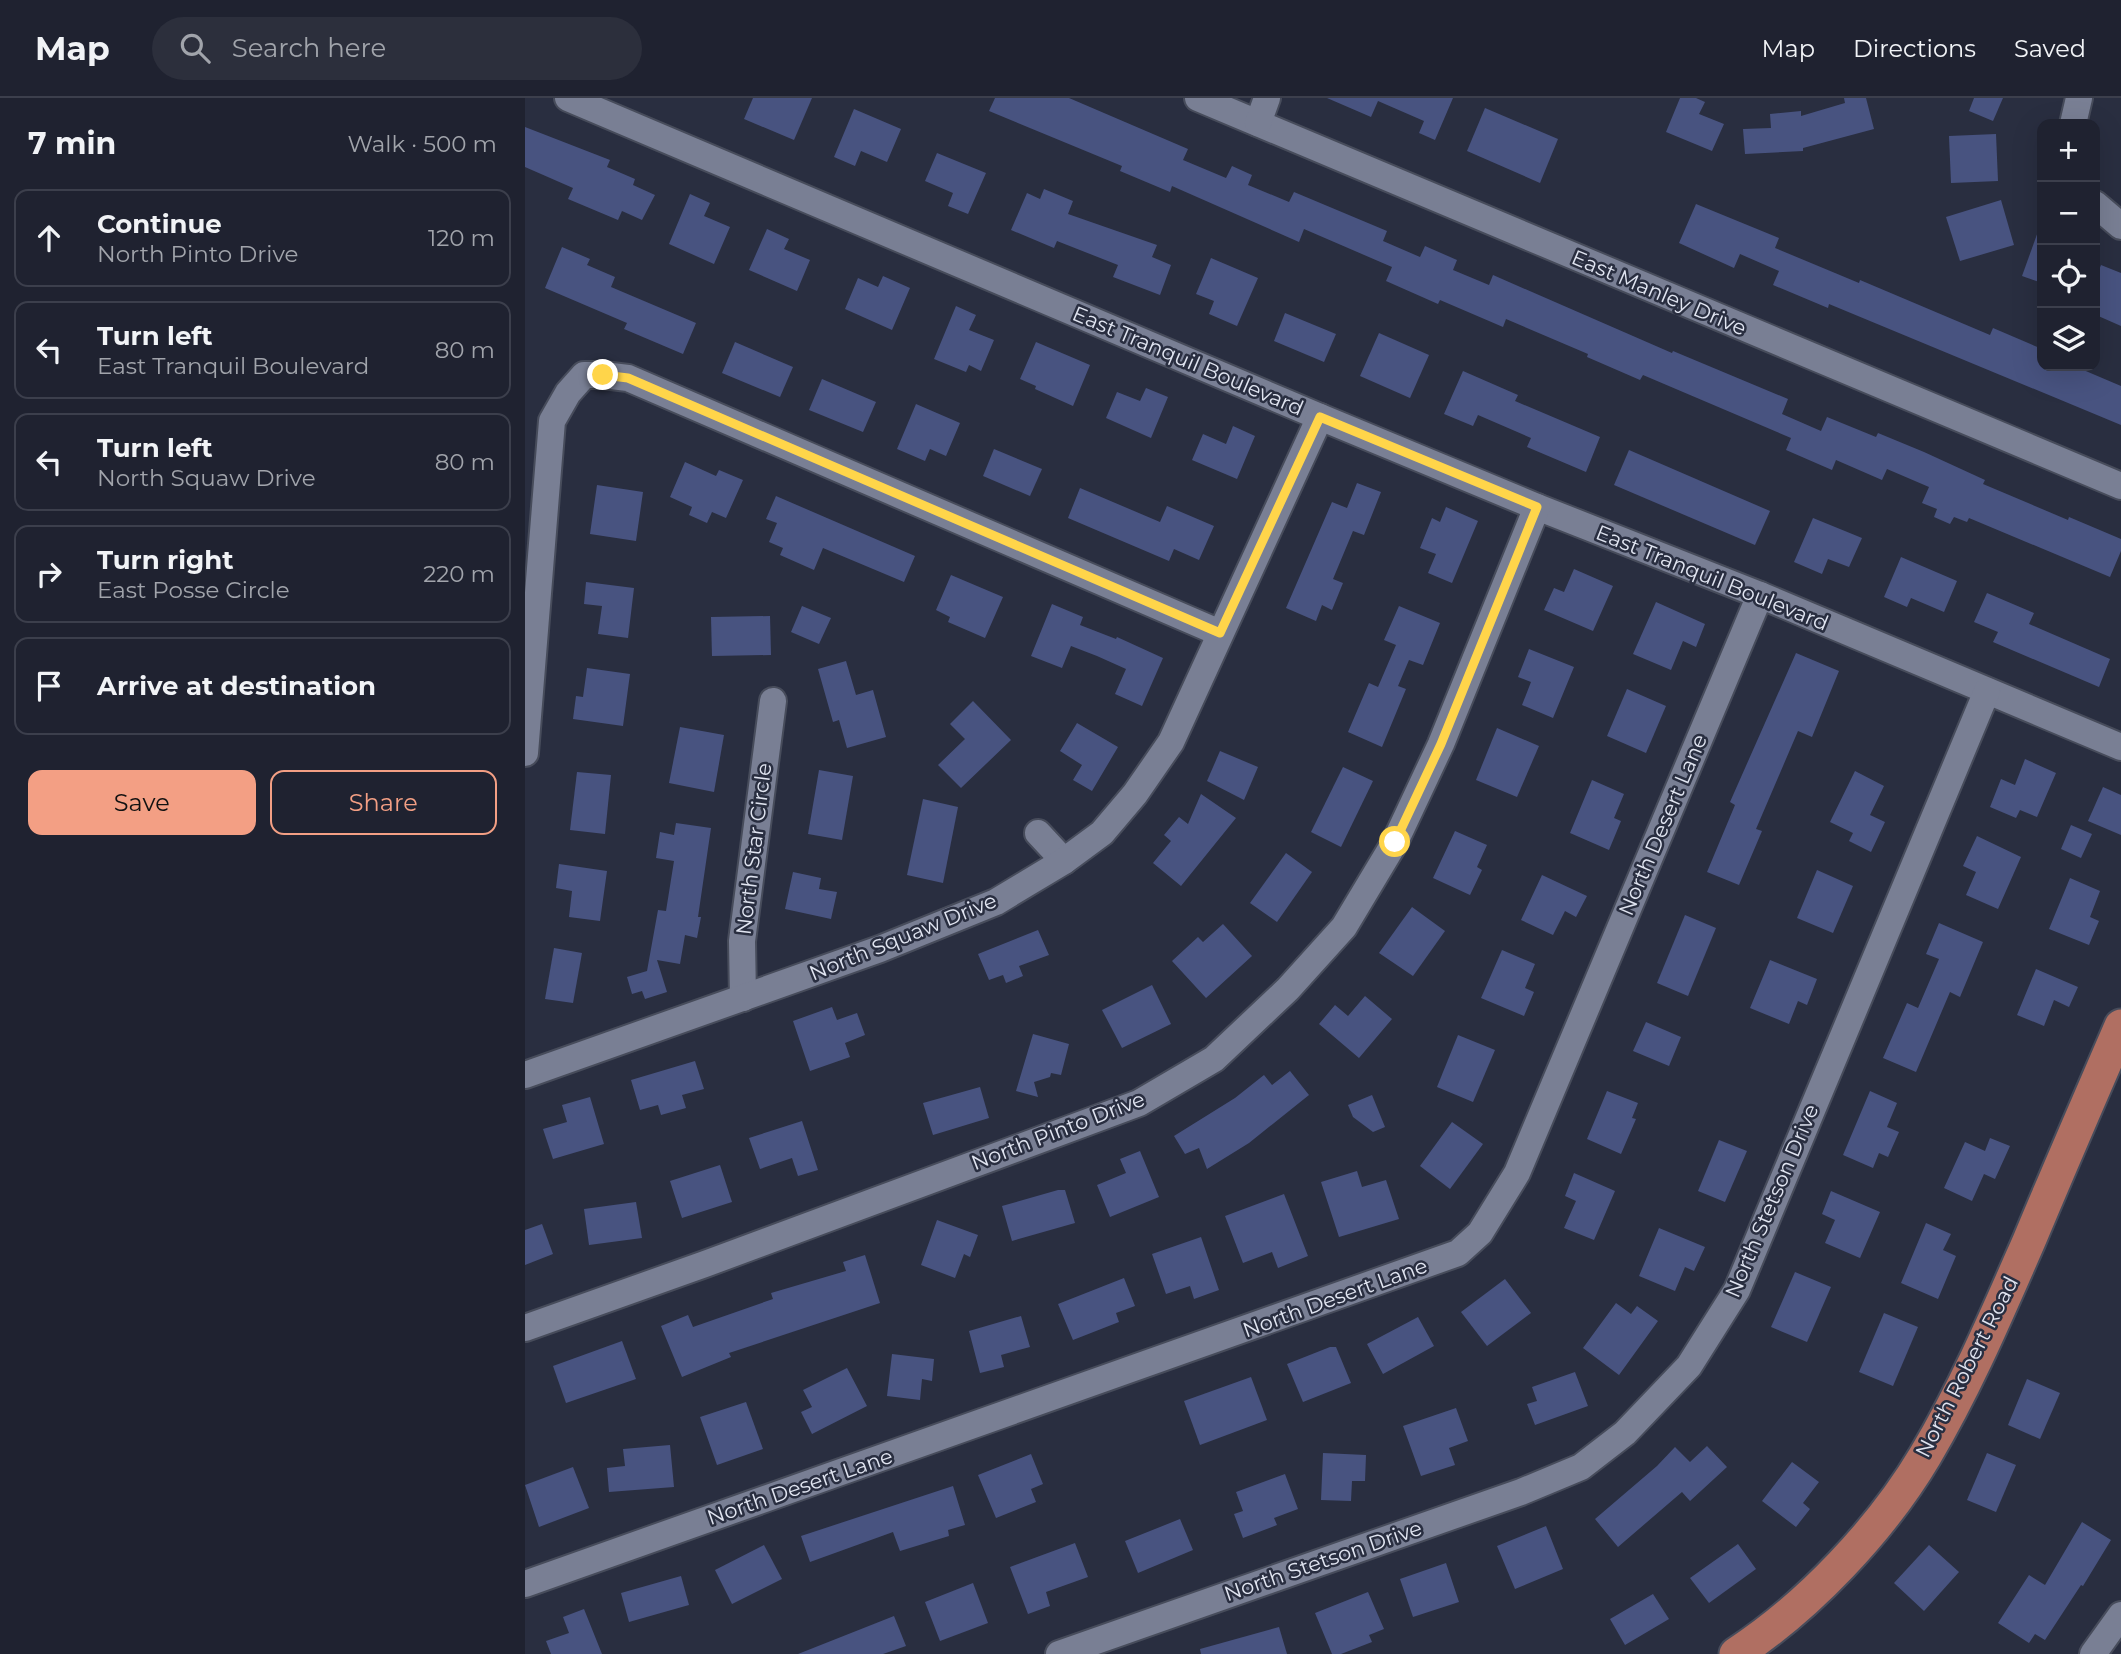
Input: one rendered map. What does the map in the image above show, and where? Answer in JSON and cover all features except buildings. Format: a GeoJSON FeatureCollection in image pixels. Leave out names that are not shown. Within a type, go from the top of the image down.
{"type":"FeatureCollection","features":[{"type":"Feature","properties":{"kind":"main road","name":"North Robert Road"},"geometry":{"type":"LineString","coordinates":[[1736,1654],[1770,1632],[1813,1593],[1890,1506],[1924,1458],[1985,1343],[2121,1026]]}},
{"type":"Feature","properties":{"kind":"street","name":"East Tranquil Boulevard"},"geometry":{"type":"LineString","coordinates":[[568,98],[1320,417],[1760,595],[2121,747]]}},
{"type":"Feature","properties":{"kind":"street","name":"East Manley Drive"},"geometry":{"type":"LineString","coordinates":[[1198,98],[2121,486]]}},
{"type":"Feature","properties":{"kind":"street"},"geometry":{"type":"LineString","coordinates":[[1258,123],[1267,98]]}},
{"type":"Feature","properties":{"kind":"street"},"geometry":{"type":"LineString","coordinates":[[2074,119],[2079,98]]}},
{"type":"Feature","properties":{"kind":"street"},"geometry":{"type":"LineString","coordinates":[[2100,208],[2121,226]]}},
{"type":"Feature","properties":{"kind":"street"},"geometry":{"type":"LineString","coordinates":[[525,753],[552,421],[568,393],[584,375],[628,378],[1220,633]]}},
{"type":"Feature","properties":{"kind":"street","name":"North Squaw Drive"},"geometry":{"type":"LineString","coordinates":[[525,1075],[880,949],[996,902],[1065,861],[1102,833],[1135,794],[1171,742],[1320,417]]}},
{"type":"Feature","properties":{"kind":"street","name":"North Pinto Drive"},"geometry":{"type":"LineString","coordinates":[[525,1328],[705,1264],[1139,1102],[1214,1059],[1288,989],[1344,927],[1395,842],[1441,744],[1537,507]]}},
{"type":"Feature","properties":{"kind":"street","name":"North Desert Lane"},"geometry":{"type":"LineString","coordinates":[[525,1584],[1458,1254],[1480,1233],[1517,1173],[1760,595]]}},
{"type":"Feature","properties":{"kind":"street","name":"North Stetson Drive"},"geometry":{"type":"LineString","coordinates":[[1059,1654],[1521,1492],[1581,1467],[1625,1433],[1689,1366],[1737,1290],[1987,691]]}},
{"type":"Feature","properties":{"kind":"street","name":"North Star Circle"},"geometry":{"type":"LineString","coordinates":[[743,998],[742,941],[773,701]]}},
{"type":"Feature","properties":{"kind":"street"},"geometry":{"type":"LineString","coordinates":[[1038,833],[1065,861]]}},
{"type":"Feature","properties":{"kind":"street"},"geometry":{"type":"LineString","coordinates":[[2093,1654],[2121,1615]]}},
{"type":"Feature","properties":{"kind":"route"},"geometry":{"type":"LineString","coordinates":[[603,375],[628,378],[1220,633],[1320,417],[1537,507],[1441,744],[1395,842]]}}]}
